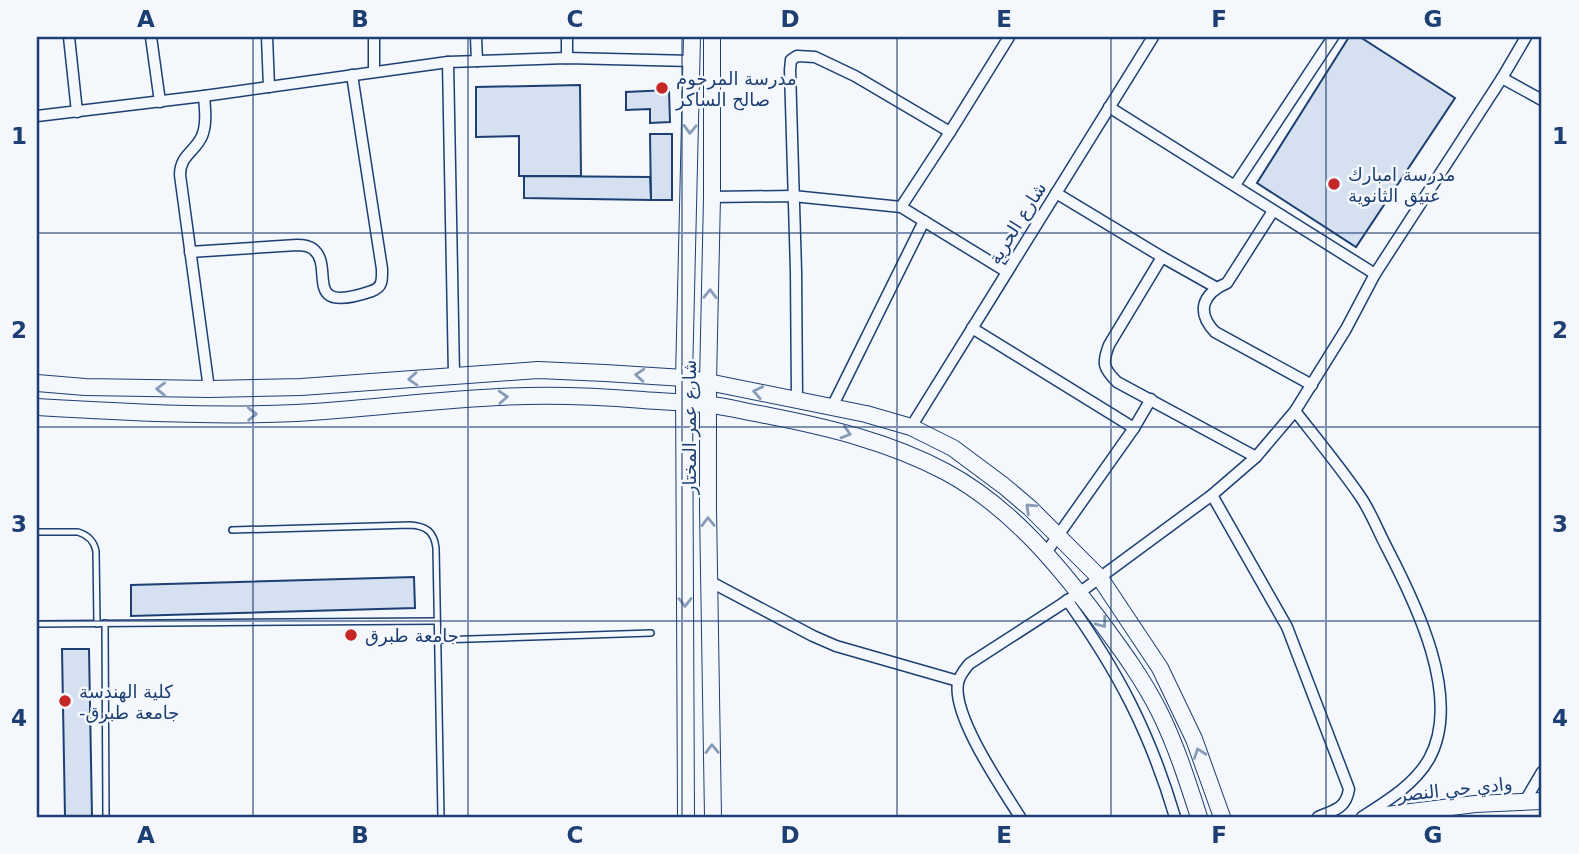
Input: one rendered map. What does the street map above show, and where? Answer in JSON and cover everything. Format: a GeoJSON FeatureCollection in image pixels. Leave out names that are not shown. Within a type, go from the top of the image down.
{"type":"FeatureCollection","features":[{"type":"Feature","properties":{"kind":"street"},"geometry":{"type":"LineString","coordinates":[[69,37],[77,112]]}},
{"type":"Feature","properties":{"kind":"street"},"geometry":{"type":"LineString","coordinates":[[151,37],[160,102]]}},
{"type":"Feature","properties":{"kind":"street"},"geometry":{"type":"LineString","coordinates":[[267,37],[269,88]]}},
{"type":"Feature","properties":{"kind":"street"},"geometry":{"type":"LineString","coordinates":[[374,37],[374,71]]}},
{"type":"Feature","properties":{"kind":"street"},"geometry":{"type":"LineString","coordinates":[[476,37],[477,61]]}},
{"type":"Feature","properties":{"kind":"street"},"geometry":{"type":"LineString","coordinates":[[567,37],[567,58]]}},
{"type":"Feature","properties":{"kind":"street","name":"شارع عمر المختار"},"geometry":{"type":"LineString","coordinates":[[686,817],[684,379],[692,37]]}},
{"type":"Feature","properties":{"kind":"street","name":"شارع عمر المختار"},"geometry":{"type":"LineString","coordinates":[[712,37],[708,404],[713,817]]}},
{"type":"Feature","properties":{"kind":"street","name":"شارع الحرية"},"geometry":{"type":"LineString","coordinates":[[911,427],[1153,37]]}},
{"type":"Feature","properties":{"kind":"street"},"geometry":{"type":"LineString","coordinates":[[1235,185],[1333,37]]}},
{"type":"Feature","properties":{"kind":"street"},"geometry":{"type":"LineString","coordinates":[[1020,817],[983,757],[964,717],[958,697],[958,681],[969,664],[1100,578],[1212,495],[1256,457],[1295,411],[1312,385],[1375,274],[1526,37]]}},
{"type":"Feature","properties":{"kind":"street"},"geometry":{"type":"LineString","coordinates":[[901,207],[950,132],[1003,39]]}},
{"type":"Feature","properties":{"kind":"street"},"geometry":{"type":"LineString","coordinates":[[797,400],[791,61],[797,56],[815,57],[855,76],[950,132]]}},
{"type":"Feature","properties":{"kind":"street"},"geometry":{"type":"LineString","coordinates":[[37,116],[269,88],[448,62],[567,58],[692,61]]}},
{"type":"Feature","properties":{"kind":"street"},"geometry":{"type":"LineString","coordinates":[[448,62],[454,375]]}},
{"type":"Feature","properties":{"kind":"street"},"geometry":{"type":"LineString","coordinates":[[190,252],[298,244],[307,246],[318,255],[322,283],[332,297],[360,296],[378,289],[382,282],[382,269],[352,75]]}},
{"type":"Feature","properties":{"kind":"street"},"geometry":{"type":"LineString","coordinates":[[1502,78],[1542,100]]}},
{"type":"Feature","properties":{"kind":"street"},"geometry":{"type":"LineString","coordinates":[[204,96],[204,133],[185,157],[180,166],[180,175],[209,390]]}},
{"type":"Feature","properties":{"kind":"street"},"geometry":{"type":"LineString","coordinates":[[1109,107],[1375,274]]}},
{"type":"Feature","properties":{"kind":"street"},"geometry":{"type":"LineString","coordinates":[[1056,193],[1217,288]]}},
{"type":"Feature","properties":{"kind":"street"},"geometry":{"type":"LineString","coordinates":[[712,197],[793,196],[901,207],[1007,272]]}},
{"type":"Feature","properties":{"kind":"street"},"geometry":{"type":"LineString","coordinates":[[1273,211],[1227,283],[1217,288],[1206,300],[1203,312],[1205,322],[1215,332],[1312,385]]}},
{"type":"Feature","properties":{"kind":"street"},"geometry":{"type":"LineString","coordinates":[[832,407],[924,221]]}},
{"type":"Feature","properties":{"kind":"street"},"geometry":{"type":"LineString","coordinates":[[1162,257],[1109,345],[1104,366],[1117,382],[1256,457]]}},
{"type":"Feature","properties":{"kind":"street"},"geometry":{"type":"LineString","coordinates":[[972,328],[1134,428]]}},
{"type":"Feature","properties":{"kind":"street"},"geometry":{"type":"LineString","coordinates":[[37,383],[209,390],[302,387],[538,370],[708,382],[866,414],[911,427],[953,448],[1004,486],[1030,508],[1100,578],[1160,668],[1194,739],[1222,817]]}},
{"type":"Feature","properties":{"kind":"street"},"geometry":{"type":"LineString","coordinates":[[37,407],[217,415],[297,413],[458,399],[587,396],[708,404],[860,437],[928,463],[967,484],[1015,522],[1045,554],[1073,596],[1133,705],[1150,743],[1175,817]]}},
{"type":"Feature","properties":{"kind":"street"},"geometry":{"type":"LineString","coordinates":[[1045,554],[1134,428],[1151,399]]}},
{"type":"Feature","properties":{"kind":"street"},"geometry":{"type":"LineString","coordinates":[[1295,411],[1361,498],[1409,591],[1424,628],[1440,692],[1441,712],[1429,759],[1410,783],[1362,817]]}},
{"type":"Feature","properties":{"kind":"street"},"geometry":{"type":"LineString","coordinates":[[1212,495],[1287,627],[1349,789],[1346,802],[1318,817]]}},
{"type":"Feature","properties":{"kind":"street"},"geometry":{"type":"LineString","coordinates":[[709,581],[836,646],[958,681]]}},
{"type":"Feature","properties":{"kind":"street"},"geometry":{"type":"LineString","coordinates":[[1073,596],[1120,647],[1161,715],[1199,817]]}},
{"type":"Feature","properties":{"kind":"street"},"geometry":{"type":"LineString","coordinates":[[1525,801],[1542,772]]}},
{"type":"Feature","properties":{"kind":"street","name":"وادي حي النصر"},"geometry":{"type":"LineString","coordinates":[[1371,817],[1475,804],[1542,801]]}},
{"type":"Feature","properties":{"kind":"lane"},"geometry":{"type":"LineString","coordinates":[[232,530],[410,525],[429,530],[435,541],[441,817]]}},
{"type":"Feature","properties":{"kind":"lane"},"geometry":{"type":"LineString","coordinates":[[37,532],[78,532],[92,541],[96,551],[97,624]]}},
{"type":"Feature","properties":{"kind":"lane"},"geometry":{"type":"LineString","coordinates":[[37,624],[438,621]]}},
{"type":"Feature","properties":{"kind":"lane"},"geometry":{"type":"LineString","coordinates":[[105,623],[106,817]]}},
{"type":"Feature","properties":{"kind":"lane"},"geometry":{"type":"LineString","coordinates":[[438,639],[651,633]]}},
{"type":"Feature","properties":{"kind":"building"},"geometry":{"type":"Polygon","coordinates":[[[1349,37],[1360,37],[1455,98],[1356,247],[1257,183],[1349,37]]]}},
{"type":"Feature","properties":{"kind":"building"},"geometry":{"type":"Polygon","coordinates":[[[580,85],[581,176],[519,176],[519,136],[476,137],[476,87],[580,85]]]}},
{"type":"Feature","properties":{"kind":"building"},"geometry":{"type":"Polygon","coordinates":[[[669,90],[670,122],[650,123],[650,109],[626,110],[626,92],[669,90]]]}},
{"type":"Feature","properties":{"kind":"building"},"geometry":{"type":"Polygon","coordinates":[[[650,134],[672,134],[672,200],[651,200],[650,134]]]}},
{"type":"Feature","properties":{"kind":"building"},"geometry":{"type":"Polygon","coordinates":[[[524,176],[650,177],[651,200],[524,198],[524,176]]]}},
{"type":"Feature","properties":{"kind":"building"},"geometry":{"type":"Polygon","coordinates":[[[414,577],[415,608],[131,616],[131,585],[414,577]]]}},
{"type":"Feature","properties":{"kind":"building"},"geometry":{"type":"Polygon","coordinates":[[[62,649],[89,649],[92,817],[65,817],[62,649]]]}},
{"type":"Feature","properties":{"kind":"place","name":"مدرسة المرحوم صالح الساكر"},"geometry":{"type":"Point","coordinates":[662,88]}},
{"type":"Feature","properties":{"kind":"place","name":"مدرسة امبارك عتيق الثانوية"},"geometry":{"type":"Point","coordinates":[1334,184]}},
{"type":"Feature","properties":{"kind":"place","name":"جامعة طبرق"},"geometry":{"type":"Point","coordinates":[351,635]}},
{"type":"Feature","properties":{"kind":"place","name":"كلية الهندسة -جامعة طبرق"},"geometry":{"type":"Point","coordinates":[65,701]}}]}
